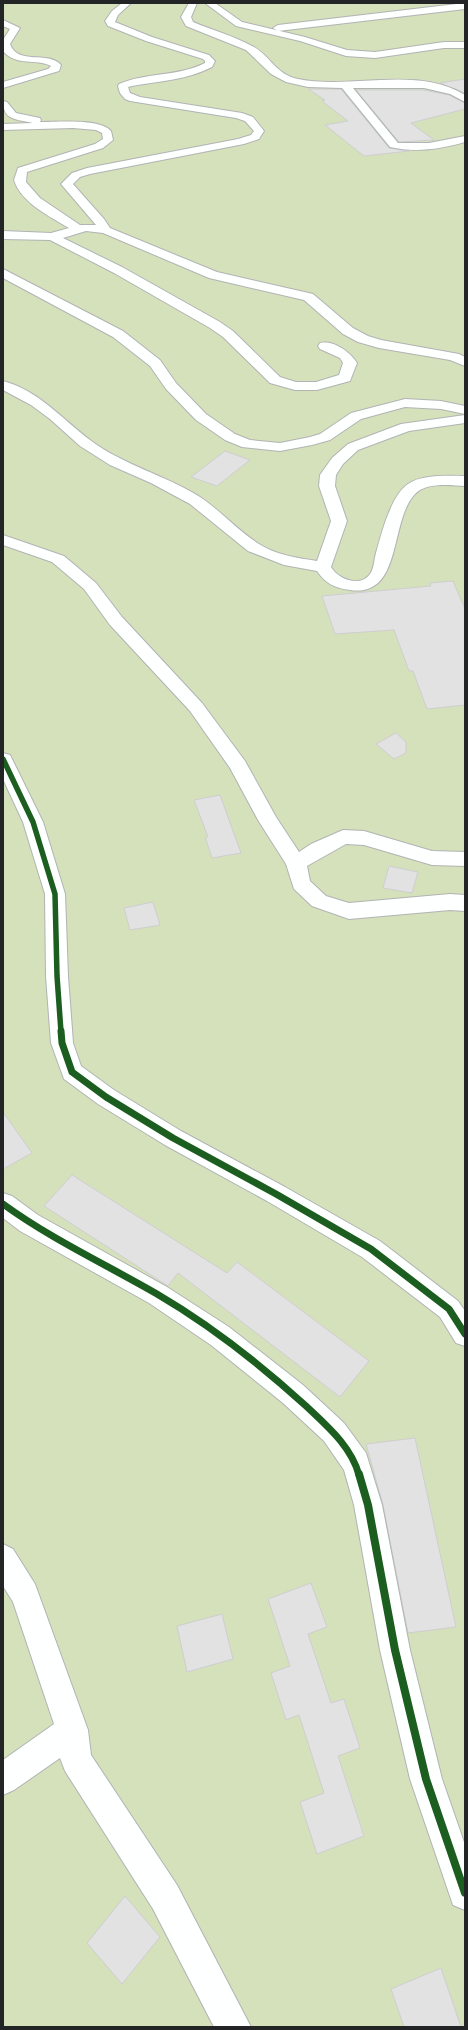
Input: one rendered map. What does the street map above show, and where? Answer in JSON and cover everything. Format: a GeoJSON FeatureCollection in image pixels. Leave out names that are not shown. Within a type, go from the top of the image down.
{"type":"FeatureCollection","features":[{"type":"Feature","properties":{"kind":"street"},"geometry":{"type":"LineString","coordinates":[[106,230],[100,221],[67,184],[76,175],[87,171],[240,142],[255,136],[259,131],[249,119],[238,115],[128,97],[124,93],[123,86],[130,83],[183,75],[204,68],[209,65],[210,61],[206,57],[149,39],[111,24],[110,21],[115,13],[127,3]]}},
{"type":"Feature","properties":{"kind":"street"},"geometry":{"type":"LineString","coordinates":[[193,3],[186,17],[189,24],[249,48],[258,54],[274,72],[284,78],[310,84],[432,86],[452,90],[465,99]]}},
{"type":"Feature","properties":{"kind":"street"},"geometry":{"type":"LineString","coordinates":[[209,3],[239,24],[259,30],[302,39],[346,53],[362,55],[387,54],[444,45],[465,46]]}},
{"type":"Feature","properties":{"kind":"street"},"geometry":{"type":"LineString","coordinates":[[259,30],[465,6]]}},
{"type":"Feature","properties":{"kind":"street"},"geometry":{"type":"LineString","coordinates":[[3,23],[15,28],[5,44],[9,52],[15,56],[52,62],[56,64],[56,69],[51,72],[3,85]]}},
{"type":"Feature","properties":{"kind":"street"},"geometry":{"type":"LineString","coordinates":[[345,85],[394,145],[416,147],[465,139]]}},
{"type":"Feature","properties":{"kind":"street"},"geometry":{"type":"LineString","coordinates":[[3,104],[12,115],[21,118],[31,120],[54,119],[74,125]]}},
{"type":"Feature","properties":{"kind":"street"},"geometry":{"type":"LineString","coordinates":[[3,127],[74,125],[95,126],[105,130],[108,140],[99,146],[31,166],[22,170],[19,177],[20,183],[32,197],[77,228]]}},
{"type":"Feature","properties":{"kind":"street"},"geometry":{"type":"LineString","coordinates":[[3,235],[52,237],[84,227],[106,230],[213,275],[308,297],[348,331],[363,339],[379,344],[454,357],[465,362]]}},
{"type":"Feature","properties":{"kind":"street"},"geometry":{"type":"LineString","coordinates":[[52,237],[118,270],[215,325],[228,334],[275,380],[295,386],[317,386],[345,378],[350,363],[345,355],[325,346]]}},
{"type":"Feature","properties":{"kind":"street"},"geometry":{"type":"LineString","coordinates":[[3,273],[118,334],[155,363],[171,386],[201,417],[230,437],[247,444],[280,448],[312,442],[325,437],[356,416],[405,403],[440,405],[465,410]]}},
{"type":"Feature","properties":{"kind":"street"},"geometry":{"type":"LineString","coordinates":[[3,385],[36,402],[56,416],[86,443],[115,462],[156,480],[194,501],[254,548],[290,562],[323,567]]}},
{"type":"Feature","properties":{"kind":"street"},"geometry":{"type":"LineString","coordinates":[[465,419],[406,426],[353,447],[337,461],[328,475],[327,486],[339,521],[323,567],[328,577],[338,584],[358,586],[371,582],[378,574],[391,528],[409,490],[423,484],[434,482],[465,481]]}},
{"type":"Feature","properties":{"kind":"street"},"geometry":{"type":"LineString","coordinates":[[3,540],[58,559],[90,586],[116,621],[200,712],[238,765],[268,820],[296,864],[301,884],[319,901],[348,911],[450,902],[465,903]]}},
{"type":"Feature","properties":{"kind":"street"},"geometry":{"type":"LineString","coordinates":[[3,759],[33,822],[55,894],[57,976],[62,1043],[72,1072],[106,1097],[173,1138],[276,1194],[371,1249],[449,1309],[465,1334]]}},
{"type":"Feature","properties":{"kind":"street"},"geometry":{"type":"LineString","coordinates":[[296,864],[318,849],[343,837],[364,838],[432,858],[465,858]]}},
{"type":"Feature","properties":{"kind":"street"},"geometry":{"type":"LineString","coordinates":[[3,1204],[29,1223],[158,1295],[220,1336],[293,1394],[334,1432],[356,1463],[368,1505],[395,1650],[426,1779],[465,1892]]}},
{"type":"Feature","properties":{"kind":"street"},"geometry":{"type":"LineString","coordinates":[[3,1559],[25,1594],[72,1730],[76,1760],[165,1897],[233,2027]]}},
{"type":"Feature","properties":{"kind":"street"},"geometry":{"type":"LineString","coordinates":[[3,1779],[72,1730]]}},
{"type":"Feature","properties":{"kind":"green space"},"geometry":{"type":"Polygon","coordinates":[[[3,3],[465,3],[465,2027],[3,2027],[3,3]]]}},
{"type":"Feature","properties":{"kind":"building"},"geometry":{"type":"Polygon","coordinates":[[[465,79],[465,93],[440,83],[465,79]]]}},
{"type":"Feature","properties":{"kind":"building"},"geometry":{"type":"Polygon","coordinates":[[[308,89],[341,89],[389,148],[409,151],[364,156],[325,125],[348,121],[322,101],[325,100],[308,89]]]}},
{"type":"Feature","properties":{"kind":"building"},"geometry":{"type":"Polygon","coordinates":[[[356,90],[424,90],[449,95],[465,103],[465,109],[411,123],[434,140],[399,142],[356,90]]]}},
{"type":"Feature","properties":{"kind":"building"},"geometry":{"type":"Polygon","coordinates":[[[225,451],[250,460],[217,486],[191,477],[225,451]]]}},
{"type":"Feature","properties":{"kind":"building"},"geometry":{"type":"Polygon","coordinates":[[[453,581],[465,609],[465,705],[427,709],[413,671],[409,671],[394,630],[335,634],[322,596],[431,586],[430,583],[453,581]]]}},
{"type":"Feature","properties":{"kind":"building"},"geometry":{"type":"Polygon","coordinates":[[[396,733],[406,742],[406,753],[394,759],[376,744],[396,733]]]}},
{"type":"Feature","properties":{"kind":"building"},"geometry":{"type":"Polygon","coordinates":[[[220,795],[241,853],[212,858],[205,837],[208,837],[194,800],[220,795]]]}},
{"type":"Feature","properties":{"kind":"building"},"geometry":{"type":"Polygon","coordinates":[[[389,866],[418,872],[412,893],[383,888],[389,866]]]}},
{"type":"Feature","properties":{"kind":"building"},"geometry":{"type":"Polygon","coordinates":[[[153,902],[160,925],[130,930],[124,908],[153,902]]]}},
{"type":"Feature","properties":{"kind":"building"},"geometry":{"type":"Polygon","coordinates":[[[3,1112],[32,1153],[3,1169],[3,1112]]]}},
{"type":"Feature","properties":{"kind":"building"},"geometry":{"type":"Polygon","coordinates":[[[72,1175],[227,1273],[237,1262],[369,1361],[340,1397],[178,1273],[168,1286],[44,1206],[72,1175]]]}},
{"type":"Feature","properties":{"kind":"building"},"geometry":{"type":"Polygon","coordinates":[[[415,1438],[456,1627],[408,1633],[383,1505],[366,1444],[415,1438]]]}},
{"type":"Feature","properties":{"kind":"building"},"geometry":{"type":"Polygon","coordinates":[[[311,1583],[327,1627],[308,1634],[331,1703],[344,1699],[360,1748],[338,1756],[364,1836],[317,1854],[300,1802],[324,1793],[299,1715],[286,1720],[271,1673],[290,1666],[268,1599],[311,1583]]]}},
{"type":"Feature","properties":{"kind":"building"},"geometry":{"type":"Polygon","coordinates":[[[222,1614],[233,1659],[187,1672],[177,1626],[222,1614]]]}},
{"type":"Feature","properties":{"kind":"building"},"geometry":{"type":"Polygon","coordinates":[[[125,1896],[160,1937],[122,1984],[87,1943],[125,1896]]]}},
{"type":"Feature","properties":{"kind":"building"},"geometry":{"type":"Polygon","coordinates":[[[441,1968],[461,2027],[404,2027],[391,1989],[441,1968]]]}},
{"type":"Feature","properties":{"kind":"cycle path"},"geometry":{"type":"LineString","coordinates":[[3,759],[33,822],[55,894],[57,976],[62,1043],[72,1072],[106,1097],[173,1138],[276,1194],[371,1249],[449,1309],[465,1334]]}},
{"type":"Feature","properties":{"kind":"cycle path"},"geometry":{"type":"LineString","coordinates":[[3,1204],[29,1223],[158,1295],[220,1336],[293,1394],[334,1432],[356,1463],[368,1505],[395,1650],[426,1779],[465,1893]]}}]}
